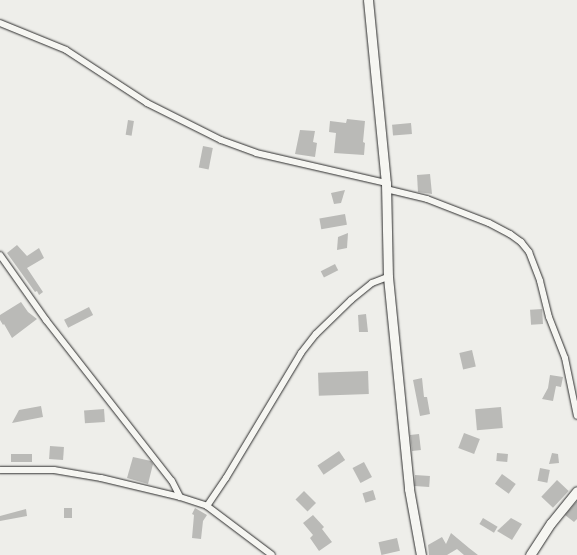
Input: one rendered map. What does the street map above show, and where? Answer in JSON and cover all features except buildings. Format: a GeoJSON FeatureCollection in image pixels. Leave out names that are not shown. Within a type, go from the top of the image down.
{"type":"FeatureCollection","features":[{"type":"Feature","properties":{"kind":"main road"},"geometry":{"type":"LineString","coordinates":[[368,0],[386,186],[388,277],[409,489],[422,555]]}},
{"type":"Feature","properties":{"kind":"main road"},"geometry":{"type":"LineString","coordinates":[[530,555],[551,523],[577,491]]}},
{"type":"Feature","properties":{"kind":"street"},"geometry":{"type":"LineString","coordinates":[[0,23],[66,50],[147,103],[221,140],[256,153],[386,186],[427,199],[489,223],[510,234],[521,242],[529,252],[540,281],[549,317],[565,358],[577,416]]}},
{"type":"Feature","properties":{"kind":"street"},"geometry":{"type":"LineString","coordinates":[[0,255],[46,320],[172,481],[180,497]]}},
{"type":"Feature","properties":{"kind":"street"},"geometry":{"type":"LineString","coordinates":[[207,506],[226,478],[301,354],[316,334],[351,300],[372,283],[388,277]]}},
{"type":"Feature","properties":{"kind":"street"},"geometry":{"type":"LineString","coordinates":[[0,470],[54,470],[101,478],[180,497],[207,506],[272,555]]}}]}
